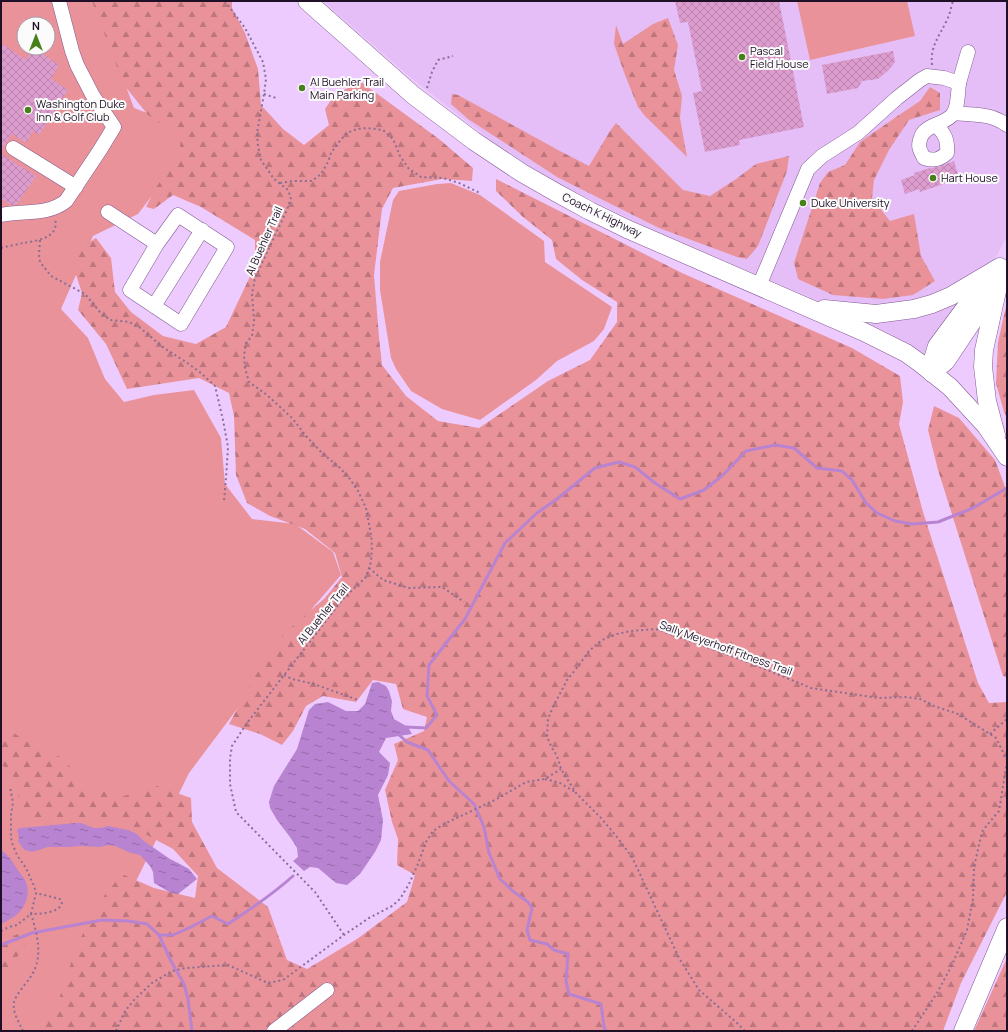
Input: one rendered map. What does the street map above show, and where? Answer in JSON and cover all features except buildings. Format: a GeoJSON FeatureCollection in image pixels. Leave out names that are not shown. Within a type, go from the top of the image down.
{"type":"FeatureCollection","features":[{"type":"Feature","properties":{"kind":"main road","name":"Coach K Highway"},"geometry":{"type":"LineString","coordinates":[[306,1],[422,102],[486,149],[522,173],[590,211],[634,232],[864,332],[906,353],[950,387],[986,426],[1003,451]]}},
{"type":"Feature","properties":{"kind":"main road"},"geometry":{"type":"LineString","coordinates":[[807,308],[876,314],[914,309],[932,304],[951,296],[1004,265]]}},
{"type":"Feature","properties":{"kind":"main road"},"geometry":{"type":"LineString","coordinates":[[932,373],[933,359],[937,346],[983,284],[1004,265]]}},
{"type":"Feature","properties":{"kind":"main road"},"geometry":{"type":"LineString","coordinates":[[1003,451],[986,401],[983,367],[984,350],[1004,265]]}},
{"type":"Feature","properties":{"kind":"main road"},"geometry":{"type":"LineString","coordinates":[[963,1031],[1007,927]]}},
{"type":"Feature","properties":{"kind":"lane"},"geometry":{"type":"LineString","coordinates":[[1,214],[34,212],[52,209],[66,201],[114,127],[93,96],[77,64],[72,51],[59,1]]}},
{"type":"Feature","properties":{"kind":"lane"},"geometry":{"type":"LineString","coordinates":[[936,125],[948,120],[954,113],[959,83],[968,52]]}},
{"type":"Feature","properties":{"kind":"lane"},"geometry":{"type":"LineString","coordinates":[[759,286],[808,169],[822,156],[858,133],[897,98],[927,76],[944,78],[959,83]]}},
{"type":"Feature","properties":{"kind":"lane"},"geometry":{"type":"LineString","coordinates":[[954,113],[978,114],[995,118],[1007,126]]}},
{"type":"Feature","properties":{"kind":"lane"},"geometry":{"type":"LineString","coordinates":[[13,148],[76,187]]}},
{"type":"Feature","properties":{"kind":"lane"},"geometry":{"type":"LineString","coordinates":[[108,212],[158,244]]}},
{"type":"Feature","properties":{"kind":"lane"},"geometry":{"type":"LineString","coordinates":[[178,215],[202,230],[227,246],[181,324],[130,290],[158,244],[178,215]]}},
{"type":"Feature","properties":{"kind":"lane"},"geometry":{"type":"LineString","coordinates":[[154,306],[202,230]]}},
{"type":"Feature","properties":{"kind":"lane"},"geometry":{"type":"LineString","coordinates":[[274,1031],[327,990]]}},
{"type":"Feature","properties":{"kind":"path","name":"Al Buehler Trail"},"geometry":{"type":"LineString","coordinates":[[225,1],[245,28],[263,62],[266,79],[257,133],[258,146],[262,160],[274,179],[287,189],[291,197],[287,210],[255,278],[252,294],[254,321],[252,336],[246,343],[244,355],[245,368],[249,382],[268,395],[292,418],[322,454],[339,467],[350,479],[358,491],[366,508],[372,546],[371,562],[366,576],[343,599],[247,723],[232,746],[230,758],[230,784],[236,812],[315,892],[344,934]]}},
{"type":"Feature","properties":{"kind":"path"},"geometry":{"type":"LineString","coordinates":[[935,77],[931,56],[948,18],[953,1]]}},
{"type":"Feature","properties":{"kind":"path"},"geometry":{"type":"LineString","coordinates":[[422,102],[432,72],[438,60],[453,56]]}},
{"type":"Feature","properties":{"kind":"path"},"geometry":{"type":"LineString","coordinates":[[264,94],[276,98]]}},
{"type":"Feature","properties":{"kind":"path"},"geometry":{"type":"LineString","coordinates":[[280,183],[312,181],[321,174],[331,153],[347,133],[367,128],[383,130],[393,139],[400,156],[409,169],[421,177],[443,178],[459,183],[480,193]]}},
{"type":"Feature","properties":{"kind":"path"},"geometry":{"type":"LineString","coordinates":[[1,248],[40,240],[50,235],[56,225],[52,209]]}},
{"type":"Feature","properties":{"kind":"path"},"geometry":{"type":"LineString","coordinates":[[40,240],[40,262],[51,276],[85,294],[100,312],[110,320],[129,322],[139,327],[164,348],[201,373],[215,386],[228,447],[224,501]]}},
{"type":"Feature","properties":{"kind":"path"},"geometry":{"type":"LineString","coordinates":[[369,568],[383,580],[409,588],[442,587],[464,602]]}},
{"type":"Feature","properties":{"kind":"path","name":"Sally Meyerhoff Fitness Trail"},"geometry":{"type":"LineString","coordinates":[[744,1031],[736,1022],[699,990],[678,958],[632,856],[613,832],[576,793],[561,769],[557,756],[547,736],[548,719],[552,707],[567,680],[589,651],[602,640],[631,631],[656,629],[746,661],[811,688],[878,698],[905,697],[920,699],[934,706],[958,714],[996,738],[1007,761],[999,811],[983,830],[981,836],[974,868],[973,899],[967,930],[952,966],[937,994],[912,1031]]}},
{"type":"Feature","properties":{"kind":"path"},"geometry":{"type":"LineString","coordinates":[[284,675],[292,679],[314,684],[358,700]]}},
{"type":"Feature","properties":{"kind":"path"},"geometry":{"type":"LineString","coordinates":[[990,734],[1007,719]]}},
{"type":"Feature","properties":{"kind":"path"},"geometry":{"type":"LineString","coordinates":[[116,1031],[125,1011],[135,1000],[152,983],[172,971],[186,968],[228,965],[268,983],[283,980],[344,934],[369,918],[392,906],[400,899],[410,884],[426,842],[433,831],[444,824],[497,799],[526,782],[545,779],[561,769]]}},
{"type":"Feature","properties":{"kind":"path"},"geometry":{"type":"LineString","coordinates":[[545,779],[560,783],[576,793]]}},
{"type":"Feature","properties":{"kind":"path"},"geometry":{"type":"LineString","coordinates":[[10,787],[13,803],[11,815],[12,843],[17,855],[28,872],[36,893],[31,914],[39,955],[32,976],[14,1001],[15,1015],[23,1031]]}},
{"type":"Feature","properties":{"kind":"path"},"geometry":{"type":"LineString","coordinates":[[1,931],[17,925],[31,914],[47,913],[56,910],[62,904],[60,899],[36,893]]}},
{"type":"Feature","properties":{"kind":"shaded area","name":"Duke University"},"geometry":{"type":"Polygon","coordinates":[[[323,1],[1007,1],[1007,236],[978,287],[930,359],[909,344],[887,332],[851,315],[646,227],[551,180],[492,141],[411,78],[323,1]]]}},
{"type":"Feature","properties":{"kind":"green space"},"geometry":{"type":"Polygon","coordinates":[[[1,1],[94,1],[134,108],[203,134],[176,164],[138,214],[93,236],[61,309],[88,338],[105,379],[124,402],[154,395],[194,390],[221,438],[225,484],[252,519],[295,524],[333,552],[341,575],[315,605],[189,773],[117,920],[74,1031],[1,1031],[1,1]]]}},
{"type":"Feature","properties":{"kind":"green space"},"geometry":{"type":"Polygon","coordinates":[[[92,1],[232,1],[232,8],[245,33],[258,69],[261,105],[283,129],[304,145],[329,125],[325,109],[335,94],[361,82],[439,139],[473,168],[472,181],[442,179],[393,188],[382,209],[374,275],[382,365],[406,396],[438,421],[479,428],[548,381],[590,360],[617,322],[617,302],[582,280],[556,259],[552,240],[523,217],[496,191],[496,179],[682,273],[852,348],[900,376],[903,402],[899,424],[923,512],[978,683],[989,703],[1007,702],[1007,892],[961,983],[943,1031],[37,1031],[37,1026],[55,1011],[77,945],[100,901],[122,874],[154,888],[195,898],[198,876],[173,849],[121,821],[33,822],[24,818],[13,776],[1,764],[1,729],[5,728],[37,747],[63,758],[85,785],[121,797],[157,786],[191,798],[192,822],[217,868],[268,907],[287,960],[307,969],[357,939],[407,902],[415,875],[397,865],[398,839],[392,822],[385,790],[398,760],[394,744],[424,731],[427,717],[403,709],[396,684],[373,680],[356,702],[323,696],[306,706],[293,731],[282,745],[260,734],[229,724],[268,653],[287,631],[325,598],[342,577],[335,553],[305,529],[270,516],[247,503],[236,475],[234,416],[229,393],[199,378],[127,389],[106,344],[78,310],[82,293],[75,272],[78,249],[96,238],[111,258],[115,292],[131,312],[163,336],[196,344],[226,327],[255,266],[255,240],[201,207],[173,195],[154,209],[146,207],[155,189],[179,155],[181,137],[148,115],[124,85],[92,1]]]}},
{"type":"Feature","properties":{"kind":"green space"},"geometry":{"type":"Polygon","coordinates":[[[797,1],[907,1],[915,36],[810,60],[797,1]]]}},
{"type":"Feature","properties":{"kind":"green space"},"geometry":{"type":"Polygon","coordinates":[[[668,18],[678,45],[674,70],[682,96],[680,118],[687,157],[645,116],[638,107],[614,44],[616,25],[623,44],[653,24],[668,18]]]}},
{"type":"Feature","properties":{"kind":"green space"},"geometry":{"type":"Polygon","coordinates":[[[930,87],[940,93],[940,110],[909,120],[889,150],[874,180],[872,198],[890,221],[914,214],[921,256],[935,281],[913,295],[883,299],[833,295],[798,279],[794,263],[820,183],[828,172],[845,165],[860,142],[920,101],[930,87]]]}},
{"type":"Feature","properties":{"kind":"green space"},"geometry":{"type":"Polygon","coordinates":[[[452,94],[458,95],[589,166],[616,123],[683,190],[710,196],[756,164],[789,156],[787,171],[758,246],[747,259],[737,257],[659,228],[557,177],[468,119],[451,104],[452,94]]]}},
{"type":"Feature","properties":{"kind":"green space"},"geometry":{"type":"Polygon","coordinates":[[[451,183],[480,195],[544,241],[545,262],[612,307],[604,329],[594,341],[557,361],[536,380],[480,420],[442,409],[411,391],[396,369],[391,358],[380,290],[380,262],[393,200],[399,191],[451,183]]]}},
{"type":"Feature","properties":{"kind":"green space"},"geometry":{"type":"Polygon","coordinates":[[[1007,302],[1007,418],[996,383],[998,342],[1007,302]]]}},
{"type":"Feature","properties":{"kind":"green space"},"geometry":{"type":"Polygon","coordinates":[[[934,406],[959,418],[995,460],[1007,492],[1007,677],[1003,676],[938,470],[928,430],[934,406]]]}},
{"type":"Feature","properties":{"kind":"green space"},"geometry":{"type":"Polygon","coordinates":[[[18,934],[25,945],[1,982],[1,940],[18,934]]]}},
{"type":"Feature","properties":{"kind":"green space"},"geometry":{"type":"Polygon","coordinates":[[[1007,958],[1007,1031],[974,1031],[1007,958]]]}},
{"type":"Feature","properties":{"kind":"water"},"geometry":{"type":"Polygon","coordinates":[[[378,682],[386,686],[389,691],[392,701],[391,711],[394,719],[408,727],[412,734],[386,738],[379,752],[390,763],[388,775],[378,795],[383,820],[381,840],[375,852],[360,874],[347,885],[336,883],[318,868],[310,867],[304,871],[293,861],[298,857],[297,848],[277,820],[270,808],[269,802],[274,786],[297,749],[309,710],[315,704],[328,702],[346,711],[358,711],[365,704],[372,683],[378,682]]]}},
{"type":"Feature","properties":{"kind":"water"},"geometry":{"type":"Polygon","coordinates":[[[81,823],[94,828],[108,826],[128,830],[137,834],[144,841],[170,859],[189,869],[197,879],[178,894],[171,893],[154,883],[153,872],[150,866],[140,855],[115,846],[48,847],[32,852],[25,850],[18,841],[19,837],[17,830],[20,828],[81,823]]]}},
{"type":"Feature","properties":{"kind":"water"},"geometry":{"type":"Polygon","coordinates":[[[1,850],[10,858],[24,878],[28,892],[26,901],[19,913],[1,924],[1,850]]]}},
{"type":"Feature","properties":{"kind":"waterway"},"geometry":{"type":"LineString","coordinates":[[406,727],[426,728],[437,715],[427,696],[429,665],[465,619],[505,543],[537,513],[595,468],[619,462],[635,467],[655,483],[680,499],[704,490],[723,475],[746,451],[775,445],[794,448],[817,468],[842,471],[852,480],[866,503],[877,513],[895,521],[912,524],[938,522],[973,508],[1007,488]]}},
{"type":"Feature","properties":{"kind":"waterway"},"geometry":{"type":"LineString","coordinates":[[398,734],[407,742],[428,750],[449,781],[474,804],[484,827],[489,853],[500,879],[528,902],[532,908],[527,930],[530,940],[547,944],[554,950],[568,954],[566,981],[569,994],[601,1004],[604,1027],[606,1031]]}},
{"type":"Feature","properties":{"kind":"waterway"},"geometry":{"type":"LineString","coordinates":[[1,945],[32,933],[102,920],[128,921],[147,924],[159,935],[173,935],[212,916],[228,924],[262,901],[293,876]]}},
{"type":"Feature","properties":{"kind":"waterway"},"geometry":{"type":"LineString","coordinates":[[159,935],[184,984],[188,999],[192,1031]]}},
{"type":"Feature","properties":{"kind":"place","name":"Pascal Field House"},"geometry":{"type":"Point","coordinates":[742,57]}},
{"type":"Feature","properties":{"kind":"place","name":"Al Buehler Trail Main Parking"},"geometry":{"type":"Point","coordinates":[302,88]}},
{"type":"Feature","properties":{"kind":"place","name":"Washington Duke Inn & Golf Club"},"geometry":{"type":"Point","coordinates":[28,110]}},
{"type":"Feature","properties":{"kind":"place","name":"Hart House"},"geometry":{"type":"Point","coordinates":[933,178]}},
{"type":"Feature","properties":{"kind":"place","name":"Duke University"},"geometry":{"type":"Point","coordinates":[803,203]}}]}
